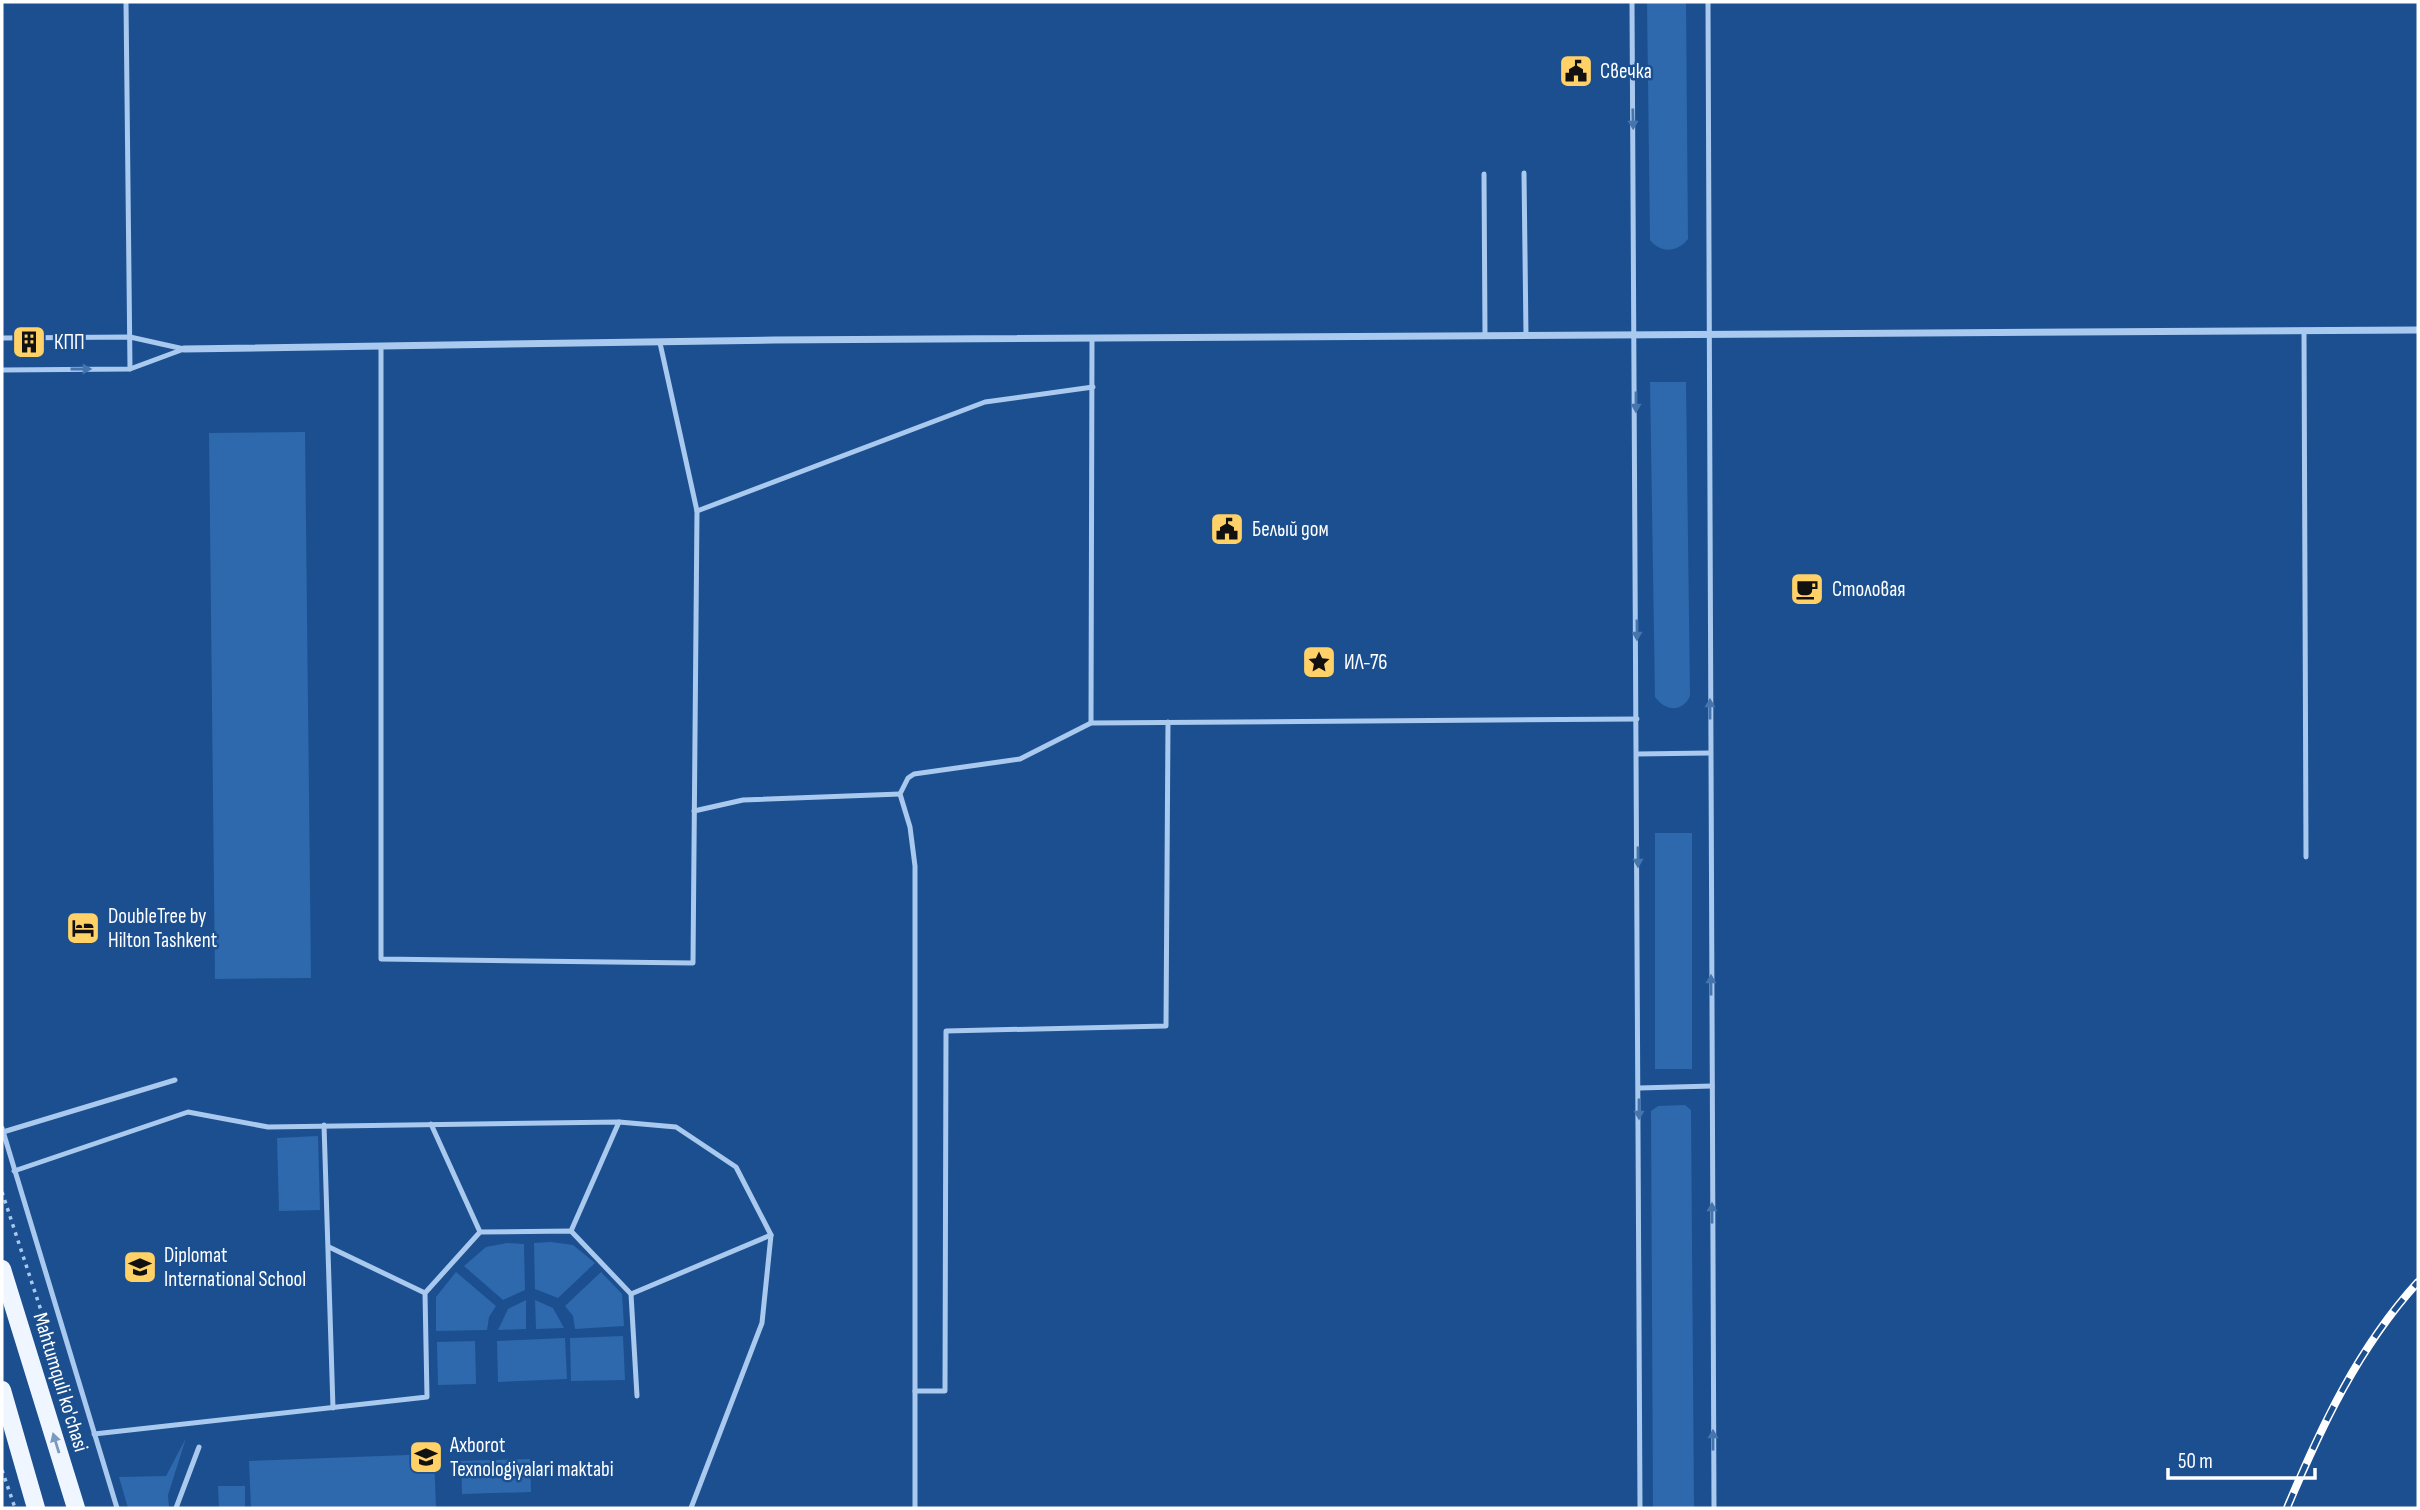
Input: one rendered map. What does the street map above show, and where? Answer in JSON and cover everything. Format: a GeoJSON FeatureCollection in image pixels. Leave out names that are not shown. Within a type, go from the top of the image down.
{"type":"FeatureCollection","features":[{"type":"Feature","properties":{"kind":"main road","name":"Mahtumquli ko'chasi"},"geometry":{"type":"LineString","coordinates":[[2,1269],[76,1508]]}},
{"type":"Feature","properties":{"kind":"main road"},"geometry":{"type":"LineString","coordinates":[[2,1390],[36,1508]]}},
{"type":"Feature","properties":{"kind":"street"},"geometry":{"type":"LineString","coordinates":[[184,349],[1092,338],[2418,330]]}},
{"type":"Feature","properties":{"kind":"lane"},"geometry":{"type":"LineString","coordinates":[[126,2],[130,369]]}},
{"type":"Feature","properties":{"kind":"lane"},"geometry":{"type":"LineString","coordinates":[[1632,2],[1636,334],[1640,1508]]}},
{"type":"Feature","properties":{"kind":"lane"},"geometry":{"type":"LineString","coordinates":[[1708,2],[1714,1508]]}},
{"type":"Feature","properties":{"kind":"lane"},"geometry":{"type":"LineString","coordinates":[[1524,173],[1526,335]]}},
{"type":"Feature","properties":{"kind":"lane"},"geometry":{"type":"LineString","coordinates":[[1484,174],[1485,335]]}},
{"type":"Feature","properties":{"kind":"lane"},"geometry":{"type":"LineString","coordinates":[[2304,330],[2306,857]]}},
{"type":"Feature","properties":{"kind":"lane"},"geometry":{"type":"LineString","coordinates":[[2,338],[130,337],[184,349]]}},
{"type":"Feature","properties":{"kind":"lane"},"geometry":{"type":"LineString","coordinates":[[1091,723],[1092,338]]}},
{"type":"Feature","properties":{"kind":"lane"},"geometry":{"type":"LineString","coordinates":[[381,346],[381,959],[692,963],[697,510],[660,343]]}},
{"type":"Feature","properties":{"kind":"lane"},"geometry":{"type":"LineString","coordinates":[[2,370],[130,369],[184,349]]}},
{"type":"Feature","properties":{"kind":"lane"},"geometry":{"type":"LineString","coordinates":[[697,510],[985,402],[1093,387]]}},
{"type":"Feature","properties":{"kind":"lane"},"geometry":{"type":"LineString","coordinates":[[915,1508],[915,866],[911,827],[900,794],[908,778],[915,774],[1020,759],[1091,723],[1637,719]]}},
{"type":"Feature","properties":{"kind":"lane"},"geometry":{"type":"LineString","coordinates":[[915,1391],[945,1391],[946,1031],[1167,1026],[1168,722]]}},
{"type":"Feature","properties":{"kind":"lane"},"geometry":{"type":"LineString","coordinates":[[1637,754],[1710,753]]}},
{"type":"Feature","properties":{"kind":"lane"},"geometry":{"type":"LineString","coordinates":[[694,811],[743,800],[900,794]]}},
{"type":"Feature","properties":{"kind":"lane"},"geometry":{"type":"LineString","coordinates":[[117,1508],[2,1130],[175,1080]]}},
{"type":"Feature","properties":{"kind":"lane"},"geometry":{"type":"LineString","coordinates":[[1639,1088],[1712,1086]]}},
{"type":"Feature","properties":{"kind":"lane"},"geometry":{"type":"LineString","coordinates":[[14,1171],[188,1111],[268,1127],[620,1122],[676,1127],[736,1167],[771,1235],[762,1323],[691,1508]]}},
{"type":"Feature","properties":{"kind":"lane"},"geometry":{"type":"LineString","coordinates":[[571,1231],[620,1122]]}},
{"type":"Feature","properties":{"kind":"lane"},"geometry":{"type":"LineString","coordinates":[[432,1124],[480,1232]]}},
{"type":"Feature","properties":{"kind":"lane"},"geometry":{"type":"LineString","coordinates":[[324,1125],[333,1408]]}},
{"type":"Feature","properties":{"kind":"lane"},"geometry":{"type":"LineString","coordinates":[[94,1434],[427,1397],[425,1293],[480,1232],[571,1231],[631,1294],[637,1396]]}},
{"type":"Feature","properties":{"kind":"lane"},"geometry":{"type":"LineString","coordinates":[[631,1294],[771,1235]]}},
{"type":"Feature","properties":{"kind":"lane"},"geometry":{"type":"LineString","coordinates":[[329,1247],[425,1293]]}},
{"type":"Feature","properties":{"kind":"lane"},"geometry":{"type":"LineString","coordinates":[[176,1508],[199,1447]]}},
{"type":"Feature","properties":{"kind":"path"},"geometry":{"type":"LineString","coordinates":[[2,1192],[58,1363]]}},
{"type":"Feature","properties":{"kind":"path"},"geometry":{"type":"LineString","coordinates":[[2,1470],[15,1508]]}},
{"type":"Feature","properties":{"kind":"shaded area"},"geometry":{"type":"Polygon","coordinates":[[[1647,2],[1686,2],[1688,239],[1679,247],[1669,250],[1650,240],[1647,2]]]}},
{"type":"Feature","properties":{"kind":"shaded area"},"geometry":{"type":"Polygon","coordinates":[[[1650,382],[1686,382],[1690,696],[1683,705],[1673,708],[1659,702],[1655,697],[1650,382]]]}},
{"type":"Feature","properties":{"kind":"shaded area"},"geometry":{"type":"Polygon","coordinates":[[[305,432],[311,978],[215,979],[209,433],[305,432]]]}},
{"type":"Feature","properties":{"kind":"shaded area"},"geometry":{"type":"Polygon","coordinates":[[[1655,833],[1692,833],[1692,1069],[1655,1069],[1655,833]]]}},
{"type":"Feature","properties":{"kind":"shaded area"},"geometry":{"type":"Polygon","coordinates":[[[1685,1105],[1691,1110],[1694,1508],[1653,1508],[1651,1111],[1658,1106],[1685,1105]]]}},
{"type":"Feature","properties":{"kind":"shaded area"},"geometry":{"type":"Polygon","coordinates":[[[318,1136],[320,1210],[279,1211],[277,1138],[318,1136]]]}},
{"type":"Feature","properties":{"kind":"shaded area"},"geometry":{"type":"Polygon","coordinates":[[[507,1243],[524,1244],[525,1290],[503,1300],[464,1266],[486,1247],[507,1243]]]}},
{"type":"Feature","properties":{"kind":"shaded area"},"geometry":{"type":"Polygon","coordinates":[[[534,1243],[573,1245],[595,1263],[558,1298],[535,1289],[534,1243]]]}},
{"type":"Feature","properties":{"kind":"shaded area"},"geometry":{"type":"Polygon","coordinates":[[[456,1272],[496,1306],[489,1317],[487,1330],[436,1331],[436,1297],[456,1272]]]}},
{"type":"Feature","properties":{"kind":"shaded area"},"geometry":{"type":"Polygon","coordinates":[[[601,1272],[622,1294],[624,1326],[575,1329],[573,1316],[565,1306],[601,1272]]]}},
{"type":"Feature","properties":{"kind":"shaded area"},"geometry":{"type":"Polygon","coordinates":[[[526,1300],[526,1329],[498,1330],[508,1309],[526,1300]]]}},
{"type":"Feature","properties":{"kind":"shaded area"},"geometry":{"type":"Polygon","coordinates":[[[535,1300],[553,1308],[564,1328],[536,1329],[535,1300]]]}},
{"type":"Feature","properties":{"kind":"shaded area"},"geometry":{"type":"Polygon","coordinates":[[[623,1336],[625,1380],[571,1381],[570,1338],[623,1336]]]}},
{"type":"Feature","properties":{"kind":"shaded area"},"geometry":{"type":"Polygon","coordinates":[[[565,1338],[567,1379],[498,1382],[497,1341],[565,1338]]]}},
{"type":"Feature","properties":{"kind":"shaded area"},"geometry":{"type":"Polygon","coordinates":[[[475,1341],[476,1384],[438,1385],[437,1342],[475,1341]]]}},
{"type":"Feature","properties":{"kind":"shaded area"},"geometry":{"type":"Polygon","coordinates":[[[186,1438],[168,1495],[169,1508],[128,1508],[119,1477],[166,1476],[186,1438]]]}},
{"type":"Feature","properties":{"kind":"shaded area"},"geometry":{"type":"Polygon","coordinates":[[[434,1454],[436,1508],[251,1508],[249,1461],[434,1454]]]}},
{"type":"Feature","properties":{"kind":"shaded area"},"geometry":{"type":"Polygon","coordinates":[[[530,1459],[531,1492],[462,1494],[461,1461],[530,1459]]]}},
{"type":"Feature","properties":{"kind":"shaded area"},"geometry":{"type":"Polygon","coordinates":[[[218,1486],[245,1486],[245,1508],[219,1508],[218,1486]]]}},
{"type":"Feature","properties":{"kind":"railway"},"geometry":{"type":"LineString","coordinates":[[2287,1508],[2313,1448],[2359,1361],[2418,1282]]}},
{"type":"Feature","properties":{"kind":"place","name":"Свечка"},"geometry":{"type":"Point","coordinates":[1576,71]}},
{"type":"Feature","properties":{"kind":"place","name":"КПП"},"geometry":{"type":"Point","coordinates":[29,342]}},
{"type":"Feature","properties":{"kind":"place","name":"Белый дом"},"geometry":{"type":"Point","coordinates":[1227,529]}},
{"type":"Feature","properties":{"kind":"place","name":"Столовая"},"geometry":{"type":"Point","coordinates":[1807,589]}},
{"type":"Feature","properties":{"kind":"place","name":"ИЛ-76"},"geometry":{"type":"Point","coordinates":[1319,662]}},
{"type":"Feature","properties":{"kind":"place","name":"DoubleTree by Hilton Tashkent"},"geometry":{"type":"Point","coordinates":[83,928]}},
{"type":"Feature","properties":{"kind":"place","name":"Diplomat International School"},"geometry":{"type":"Point","coordinates":[140,1267]}},
{"type":"Feature","properties":{"kind":"place","name":"Axborot Texnologiyalari maktabi"},"geometry":{"type":"Point","coordinates":[426,1457]}}]}
